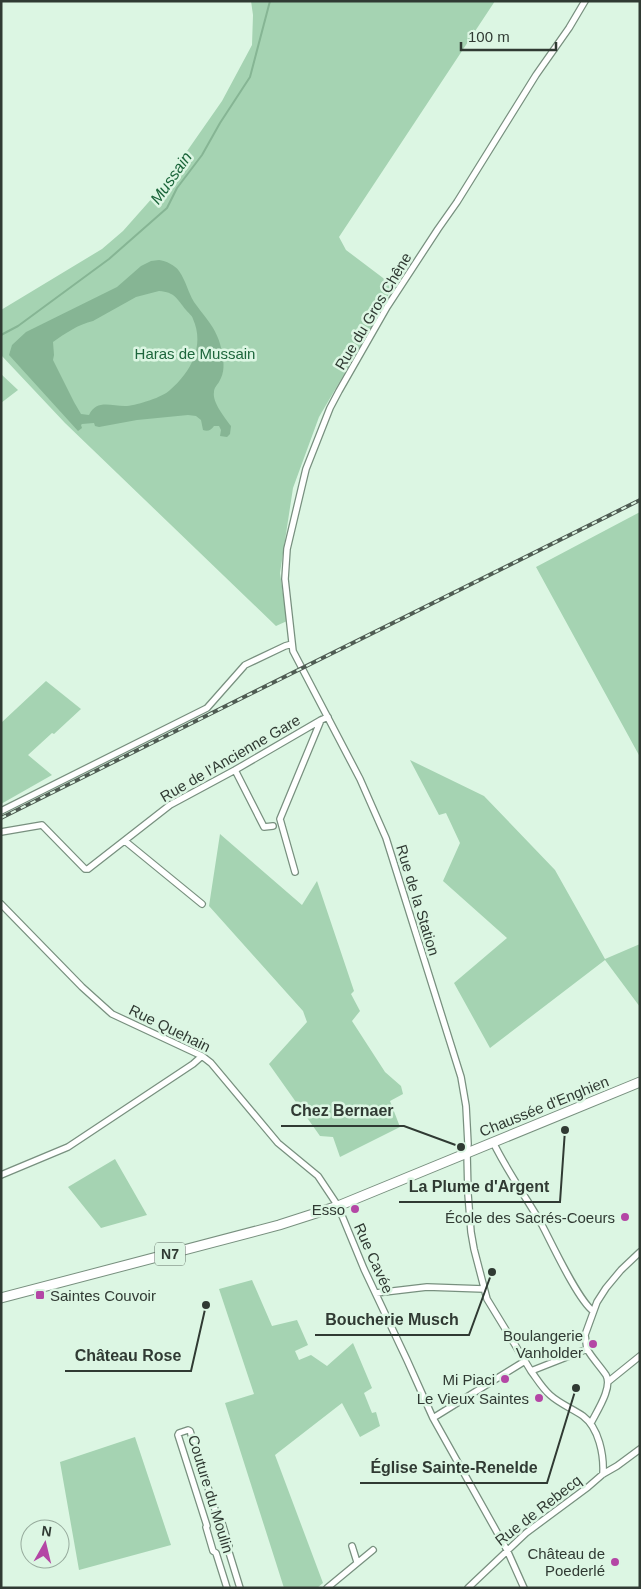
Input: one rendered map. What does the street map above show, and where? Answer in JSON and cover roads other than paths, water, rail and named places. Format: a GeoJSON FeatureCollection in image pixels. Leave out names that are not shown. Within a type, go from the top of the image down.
{"type":"FeatureCollection","features":[{"type":"Feature","properties":{"kind":"main road","name":"Chaussée d'Enghien"},"geometry":{"type":"LineString","coordinates":[[1,1298],[279,1225],[338,1206],[640,1082]]}},
{"type":"Feature","properties":{"kind":"street","name":"Rue du Gros Chêne"},"geometry":{"type":"LineString","coordinates":[[302,668],[293,652],[285,579],[286,549],[306,469],[330,408],[387,307],[457,202],[536,75],[569,28],[585,1]]}},
{"type":"Feature","properties":{"kind":"street"},"geometry":{"type":"LineString","coordinates":[[1,811],[207,708],[245,666],[292,644]]}},
{"type":"Feature","properties":{"kind":"street","name":"Rue de la Station"},"geometry":{"type":"LineString","coordinates":[[302,668],[360,779],[389,848],[461,1077],[466,1106],[471,1232],[487,1299],[539,1383],[552,1397],[590,1422]]}},
{"type":"Feature","properties":{"kind":"street","name":"Rue de l'Ancienne Gare"},"geometry":{"type":"LineString","coordinates":[[1,832],[42,825],[85,869],[88,869],[170,805],[328,717]]}},
{"type":"Feature","properties":{"kind":"street"},"geometry":{"type":"LineString","coordinates":[[296,872],[280,819],[321,720]]}},
{"type":"Feature","properties":{"kind":"street"},"geometry":{"type":"LineString","coordinates":[[235,770],[264,827],[273,826]]}},
{"type":"Feature","properties":{"kind":"street"},"geometry":{"type":"LineString","coordinates":[[125,841],[202,904]]}},
{"type":"Feature","properties":{"kind":"street","name":"Rue Quehain"},"geometry":{"type":"LineString","coordinates":[[1,904],[82,987],[112,1014],[202,1056],[218,1069],[278,1144],[318,1176],[338,1206]]}},
{"type":"Feature","properties":{"kind":"street"},"geometry":{"type":"LineString","coordinates":[[1,1175],[68,1147],[193,1064],[202,1056]]}},
{"type":"Feature","properties":{"kind":"street"},"geometry":{"type":"LineString","coordinates":[[492,1142],[578,1291],[593,1311]]}},
{"type":"Feature","properties":{"kind":"street","name":"Rue Cavée"},"geometry":{"type":"LineString","coordinates":[[338,1206],[433,1418],[507,1550],[524,1588]]}},
{"type":"Feature","properties":{"kind":"street"},"geometry":{"type":"LineString","coordinates":[[603,1474],[600,1446],[590,1422],[606,1392],[608,1381],[587,1349],[584,1335],[593,1311],[606,1288],[640,1252]]}},
{"type":"Feature","properties":{"kind":"street"},"geometry":{"type":"LineString","coordinates":[[376,1293],[426,1287],[484,1289]]}},
{"type":"Feature","properties":{"kind":"street"},"geometry":{"type":"LineString","coordinates":[[531,1371],[587,1349]]}},
{"type":"Feature","properties":{"kind":"street"},"geometry":{"type":"LineString","coordinates":[[608,1381],[640,1356]]}},
{"type":"Feature","properties":{"kind":"street"},"geometry":{"type":"LineString","coordinates":[[433,1418],[525,1361]]}},
{"type":"Feature","properties":{"kind":"street","name":"Couture du Moulin"},"geometry":{"type":"LineString","coordinates":[[227,1588],[216,1553],[213,1551],[178,1435],[188,1430],[190,1431],[219,1522],[222,1523],[240,1588]]}},
{"type":"Feature","properties":{"kind":"street","name":"Rue de Rebecq"},"geometry":{"type":"LineString","coordinates":[[468,1588],[526,1533],[603,1474],[640,1449]]}},
{"type":"Feature","properties":{"kind":"street"},"geometry":{"type":"LineString","coordinates":[[207,1526],[219,1522]]}},
{"type":"Feature","properties":{"kind":"street"},"geometry":{"type":"LineString","coordinates":[[352,1546],[357,1562]]}},
{"type":"Feature","properties":{"kind":"street"},"geometry":{"type":"LineString","coordinates":[[216,1553],[228,1549]]}},
{"type":"Feature","properties":{"kind":"street"},"geometry":{"type":"LineString","coordinates":[[327,1588],[373,1550]]}},
{"type":"Feature","properties":{"kind":"waterway","name":"Mussain"},"geometry":{"type":"LineString","coordinates":[[1,335],[18,326],[109,259],[167,208],[177,188],[202,155],[250,77],[270,1]]}},
{"type":"Feature","properties":{"kind":"railway"},"geometry":{"type":"LineString","coordinates":[[1,818],[640,500]]}},
{"type":"Feature","properties":{"kind":"place","name":"La Plume d'Argent"},"geometry":{"type":"Point","coordinates":[565,1130]}},
{"type":"Feature","properties":{"kind":"place","name":"Chez Bernaer"},"geometry":{"type":"Point","coordinates":[461,1147]}},
{"type":"Feature","properties":{"kind":"place","name":"Esso"},"geometry":{"type":"Point","coordinates":[355,1209]}},
{"type":"Feature","properties":{"kind":"place","name":"École des Sacrés-Coeurs"},"geometry":{"type":"Point","coordinates":[625,1217]}},
{"type":"Feature","properties":{"kind":"place","name":"Boucherie Musch"},"geometry":{"type":"Point","coordinates":[492,1272]}},
{"type":"Feature","properties":{"kind":"place","name":"Saintes Couvoir"},"geometry":{"type":"Point","coordinates":[40,1295]}},
{"type":"Feature","properties":{"kind":"place","name":"Château Rose"},"geometry":{"type":"Point","coordinates":[206,1305]}},
{"type":"Feature","properties":{"kind":"place","name":"Boulangerie Vanholder"},"geometry":{"type":"Point","coordinates":[593,1344]}},
{"type":"Feature","properties":{"kind":"place","name":"Mi Piaci"},"geometry":{"type":"Point","coordinates":[505,1379]}},
{"type":"Feature","properties":{"kind":"place","name":"Église Sainte-Renelde"},"geometry":{"type":"Point","coordinates":[576,1388]}},
{"type":"Feature","properties":{"kind":"place","name":"Le Vieux Saintes"},"geometry":{"type":"Point","coordinates":[539,1398]}},
{"type":"Feature","properties":{"kind":"place","name":"Château de Poederlé"},"geometry":{"type":"Point","coordinates":[615,1562]}},
{"type":"Feature","properties":{"kind":"park label","name":"Haras de Mussain"},"geometry":{"type":"Point","coordinates":[195,353]}}]}
